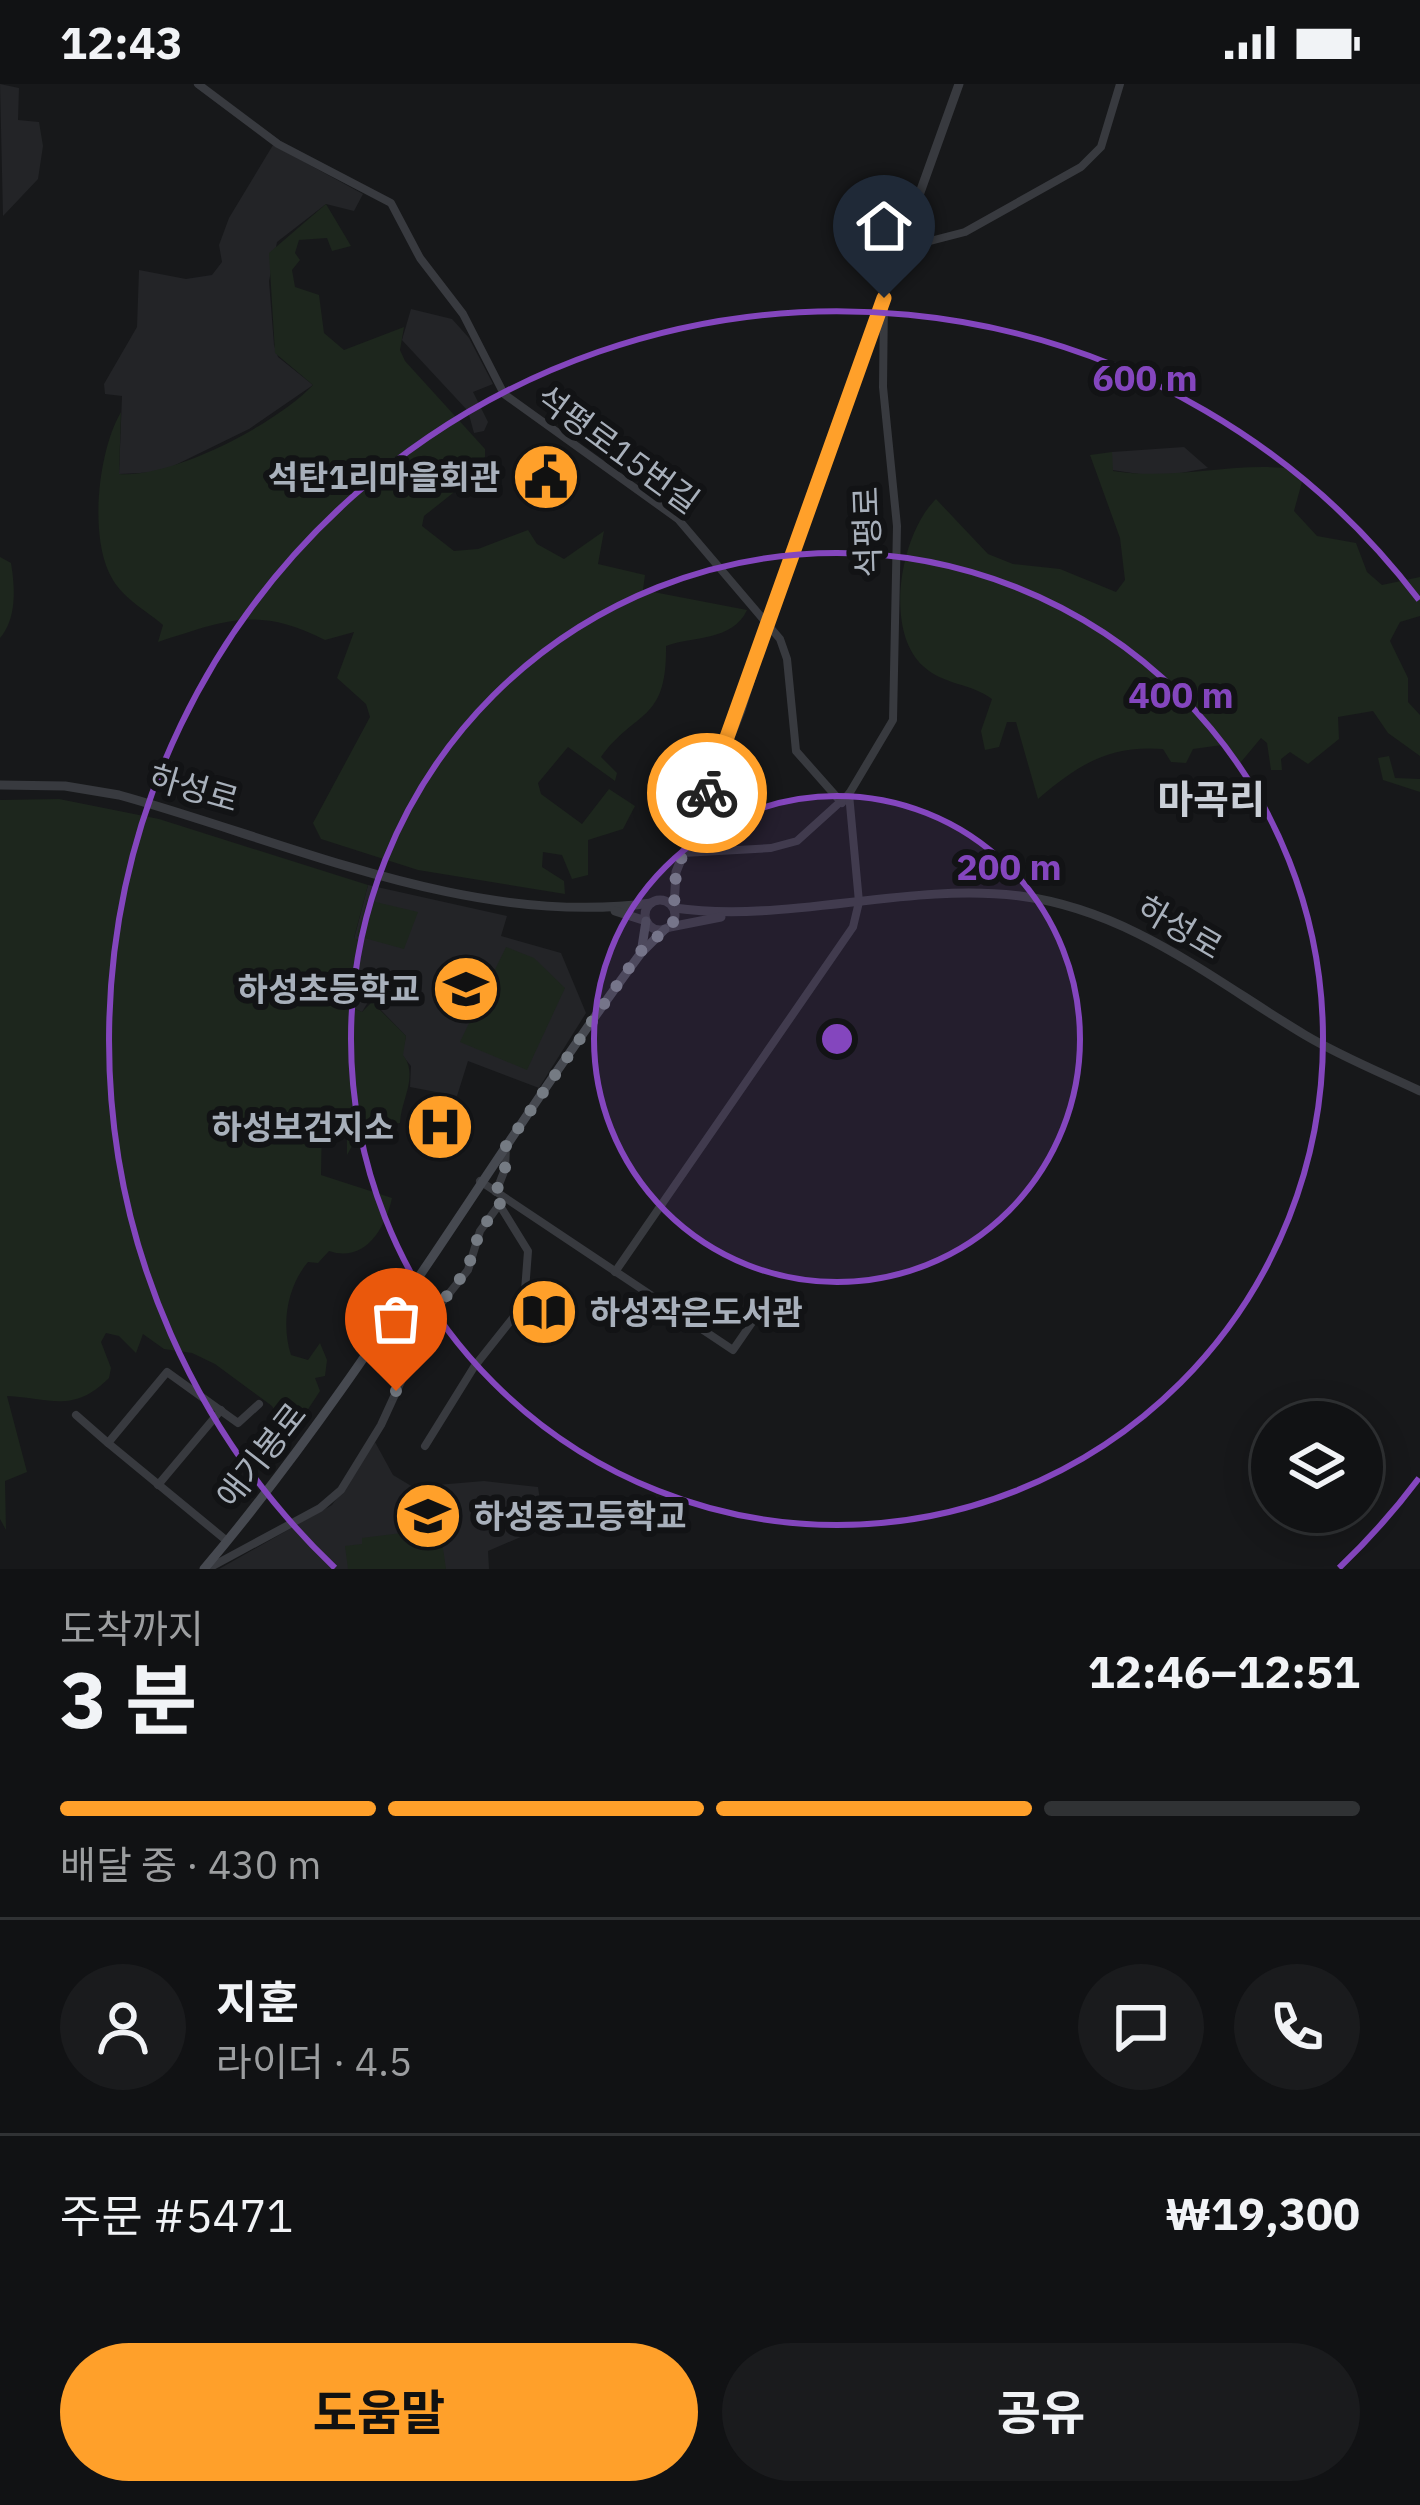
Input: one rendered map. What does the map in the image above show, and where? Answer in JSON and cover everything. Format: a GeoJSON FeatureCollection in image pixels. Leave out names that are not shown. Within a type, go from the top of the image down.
{"type":"FeatureCollection","features":[{"type":"Feature","properties":{"kind":"main road"},"geometry":{"type":"LineString","coordinates":[[640,952],[646,920]]}},
{"type":"Feature","properties":{"kind":"main road","name":"애기봉로"},"geometry":{"type":"LineString","coordinates":[[206,1569],[318,1427],[479,1180],[640,952],[668,928]]}},
{"type":"Feature","properties":{"kind":"street","name":"석평로15번길"},"geometry":{"type":"LineString","coordinates":[[198,84],[278,144],[391,203],[420,258],[463,314],[504,394],[659,502],[767,620],[788,659],[796,751],[842,803]]}},
{"type":"Feature","properties":{"kind":"street","name":"석평로"},"geometry":{"type":"LineString","coordinates":[[683,853],[786,845],[842,803],[884,741],[896,703],[896,526],[883,387],[884,298],[959,84]]}},
{"type":"Feature","properties":{"kind":"street"},"geometry":{"type":"LineString","coordinates":[[903,248],[965,232],[1081,167],[1104,140],[1120,84]]}},
{"type":"Feature","properties":{"kind":"street"},"geometry":{"type":"LineString","coordinates":[[668,928],[676,872],[741,710],[767,620],[884,298]]}},
{"type":"Feature","properties":{"kind":"street","name":"하성로"},"geometry":{"type":"LineString","coordinates":[[0,785],[97,790],[452,891],[604,908],[653,902],[732,915],[997,895],[1090,911],[1166,946],[1310,1038],[1420,1091]]}},
{"type":"Feature","properties":{"kind":"street"},"geometry":{"type":"LineString","coordinates":[[615,1272],[853,927],[859,902],[849,794]]}},
{"type":"Feature","properties":{"kind":"street"},"geometry":{"type":"LineString","coordinates":[[646,920],[653,902],[676,872]]}},
{"type":"Feature","properties":{"kind":"street"},"geometry":{"type":"LineString","coordinates":[[604,908],[668,928],[732,915]]}},
{"type":"Feature","properties":{"kind":"street"},"geometry":{"type":"LineString","coordinates":[[206,1569],[320,1508],[341,1490],[381,1425],[431,1316],[467,1270],[480,1231],[500,1198],[506,1146]]}},
{"type":"Feature","properties":{"kind":"street"},"geometry":{"type":"LineString","coordinates":[[479,1180],[733,1350],[753,1322]]}},
{"type":"Feature","properties":{"kind":"street"},"geometry":{"type":"LineString","coordinates":[[425,1446],[474,1367],[524,1304],[528,1251],[500,1198]]}},
{"type":"Feature","properties":{"kind":"street","name":"애기봉로"},"geometry":{"type":"LineString","coordinates":[[227,1541],[108,1443],[167,1372],[242,1423],[259,1404]]}},
{"type":"Feature","properties":{"kind":"street"},"geometry":{"type":"LineString","coordinates":[[158,1485],[220,1410]]}},
{"type":"Feature","properties":{"kind":"street"},"geometry":{"type":"LineString","coordinates":[[76,1415],[108,1443]]}},
{"type":"Feature","properties":{"kind":"shaded area"},"geometry":{"type":"Polygon","coordinates":[[[0,84],[19,88],[18,120],[39,122],[43,146],[38,179],[3,216],[0,84]]]}},
{"type":"Feature","properties":{"kind":"shaded area"},"geometry":{"type":"Polygon","coordinates":[[[273,145],[363,194],[354,211],[326,204],[277,242],[269,281],[274,345],[278,357],[313,385],[249,429],[161,472],[119,474],[122,396],[105,394],[104,384],[137,327],[139,270],[186,279],[212,275],[222,262],[219,245],[229,218],[273,145]]]}},
{"type":"Feature","properties":{"kind":"shaded area"},"geometry":{"type":"Polygon","coordinates":[[[326,204],[351,246],[332,251],[327,238],[299,240],[295,253],[300,260],[292,270],[295,287],[319,295],[324,333],[344,350],[404,327],[400,350],[405,361],[485,449],[485,457],[453,493],[424,516],[422,526],[454,551],[478,549],[528,530],[537,544],[564,559],[604,531],[598,564],[645,575],[643,590],[747,610],[722,632],[666,646],[665,671],[655,702],[601,757],[617,773],[615,781],[568,747],[538,783],[541,794],[582,824],[609,789],[635,806],[623,829],[588,840],[588,875],[572,879],[562,855],[543,852],[542,867],[564,881],[565,894],[418,870],[321,839],[313,823],[370,717],[366,704],[337,678],[354,632],[325,640],[280,623],[242,620],[158,642],[163,625],[123,593],[105,563],[99,496],[107,449],[121,412],[119,474],[141,473],[222,446],[275,416],[313,385],[275,353],[269,253],[326,204]]]}},
{"type":"Feature","properties":{"kind":"shaded area"},"geometry":{"type":"Polygon","coordinates":[[[411,309],[452,319],[469,338],[493,384],[473,392],[488,422],[484,431],[474,433],[468,411],[402,340],[411,309]]]}},
{"type":"Feature","properties":{"kind":"shaded area"},"geometry":{"type":"Polygon","coordinates":[[[1184,447],[1208,468],[1159,477],[1112,470],[1112,452],[1184,447]]]}},
{"type":"Feature","properties":{"kind":"shaded area"},"geometry":{"type":"Polygon","coordinates":[[[1112,452],[1113,471],[1295,469],[1302,482],[1294,511],[1317,536],[1356,543],[1367,572],[1382,585],[1420,577],[1420,616],[1400,622],[1390,641],[1408,678],[1408,702],[1420,715],[1420,756],[1388,733],[1373,711],[1338,717],[1339,739],[1308,764],[1290,752],[1281,759],[1282,770],[1271,770],[1267,743],[1261,738],[1236,768],[1222,745],[1193,749],[1186,763],[1171,762],[1163,749],[1126,750],[1081,767],[1038,799],[1016,722],[1007,722],[999,747],[985,750],[981,731],[992,699],[923,666],[903,629],[901,581],[914,534],[936,499],[988,554],[1013,564],[1060,569],[1116,592],[1125,580],[1120,538],[1090,455],[1112,452]]]}},
{"type":"Feature","properties":{"kind":"shaded area"},"geometry":{"type":"Polygon","coordinates":[[[0,557],[11,563],[14,592],[12,612],[0,638],[0,557]]]}},
{"type":"Feature","properties":{"kind":"shaded area"},"geometry":{"type":"Polygon","coordinates":[[[1389,756],[1395,778],[1420,779],[1420,792],[1383,780],[1378,758],[1389,756]]]}},
{"type":"Feature","properties":{"kind":"shaded area"},"geometry":{"type":"Polygon","coordinates":[[[59,799],[159,819],[368,885],[354,938],[362,941],[353,1008],[362,1012],[372,1002],[406,1036],[403,1055],[409,1079],[400,1123],[386,1125],[382,1134],[360,1132],[347,1155],[347,1122],[327,1116],[322,1120],[321,1175],[392,1198],[371,1241],[353,1252],[329,1251],[318,1263],[308,1262],[295,1283],[286,1319],[291,1355],[308,1360],[320,1343],[327,1360],[325,1376],[315,1378],[320,1391],[299,1423],[279,1419],[272,1406],[192,1353],[164,1349],[143,1334],[136,1353],[119,1336],[106,1333],[101,1342],[111,1368],[109,1378],[96,1389],[61,1401],[7,1396],[27,1472],[5,1481],[6,1530],[0,1519],[0,800],[59,799]]]}},
{"type":"Feature","properties":{"kind":"shaded area","name":"하성초등학교"},"geometry":{"type":"Polygon","coordinates":[[[368,885],[507,916],[501,936],[561,953],[586,1013],[539,1088],[468,1061],[457,1096],[410,1087],[411,1066],[402,1055],[406,1036],[378,1007],[368,1002],[362,1012],[353,1008],[362,941],[354,939],[368,885]]]}},
{"type":"Feature","properties":{"kind":"shaded area"},"geometry":{"type":"Polygon","coordinates":[[[367,900],[418,912],[404,949],[357,936],[367,900]]]}},
{"type":"Feature","properties":{"kind":"shaded area"},"geometry":{"type":"Polygon","coordinates":[[[506,947],[534,958],[565,988],[527,1070],[460,1042],[506,947]]]}},
{"type":"Feature","properties":{"kind":"shaded area","name":"하성중고등학교"},"geometry":{"type":"Polygon","coordinates":[[[375,1442],[393,1475],[413,1487],[484,1481],[538,1487],[544,1527],[488,1551],[489,1569],[219,1569],[332,1505],[375,1442]]]}},
{"type":"Feature","properties":{"kind":"shaded area"},"geometry":{"type":"Polygon","coordinates":[[[434,1529],[441,1534],[446,1569],[348,1569],[345,1546],[362,1544],[362,1538],[434,1529]]]}},
{"type":"Feature","properties":{"kind":"way so far"},"geometry":{"type":"LineString","coordinates":[[396,1391],[431,1316],[467,1270],[480,1231],[504,1198],[496,1192],[505,1169],[506,1146],[640,952],[673,923],[676,872],[707,793]]}},
{"type":"Feature","properties":{"kind":"place","name":"석탄1리마을회관"},"geometry":{"type":"Point","coordinates":[546,477]}},
{"type":"Feature","properties":{"kind":"place","name":"하성초등학교"},"geometry":{"type":"Point","coordinates":[466,989]}},
{"type":"Feature","properties":{"kind":"place","name":"하성보건지소"},"geometry":{"type":"Point","coordinates":[440,1127]}},
{"type":"Feature","properties":{"kind":"place","name":"하성작은도서관"},"geometry":{"type":"Point","coordinates":[544,1312]}},
{"type":"Feature","properties":{"kind":"place","name":"하성중고등학교"},"geometry":{"type":"Point","coordinates":[428,1516]}},
{"type":"Feature","properties":{"kind":"district","name":"마곡리"},"geometry":{"type":"Point","coordinates":[1211,799]}},
{"type":"Feature","properties":{"kind":"route"},"geometry":{"type":"LineString","coordinates":[[707,793],[741,710],[767,620],[884,298]]}}]}
